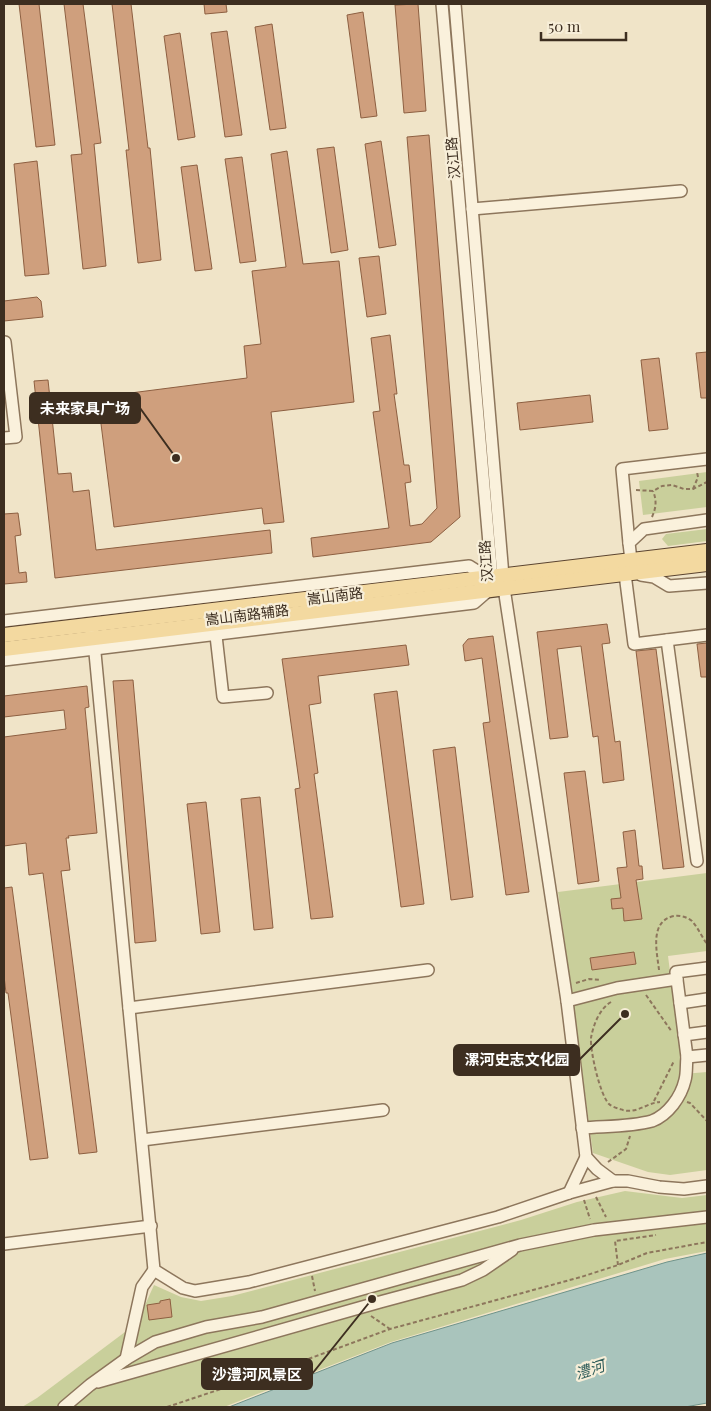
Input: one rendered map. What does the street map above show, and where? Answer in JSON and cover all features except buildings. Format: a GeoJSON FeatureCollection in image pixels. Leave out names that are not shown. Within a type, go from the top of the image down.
{"type":"FeatureCollection","features":[{"type":"Feature","properties":{"kind":"main road"},"geometry":{"type":"LineString","coordinates":[[666,563],[707,551]]}},
{"type":"Feature","properties":{"kind":"main road","name":"嵩山南路"},"geometry":{"type":"LineString","coordinates":[[4,649],[94,644],[215,623],[495,582],[629,569],[666,563]]}},
{"type":"Feature","properties":{"kind":"main road"},"geometry":{"type":"LineString","coordinates":[[666,563],[707,564]]}},
{"type":"Feature","properties":{"kind":"main road","name":"嵩山南路"},"geometry":{"type":"LineString","coordinates":[[4,635],[92,625],[215,623]]}},
{"type":"Feature","properties":{"kind":"street","name":"汉江路"},"geometry":{"type":"LineString","coordinates":[[442,4],[495,582]]}},
{"type":"Feature","properties":{"kind":"street","name":"汉江路"},"geometry":{"type":"LineString","coordinates":[[455,4],[472,209],[495,582]]}},
{"type":"Feature","properties":{"kind":"street"},"geometry":{"type":"LineString","coordinates":[[472,209],[681,191]]}},
{"type":"Feature","properties":{"kind":"street"},"geometry":{"type":"LineString","coordinates":[[4,343],[16,437],[4,438]]}},
{"type":"Feature","properties":{"kind":"street"},"geometry":{"type":"LineString","coordinates":[[702,460],[622,469],[630,543],[629,569],[634,644],[707,635]]}},
{"type":"Feature","properties":{"kind":"street"},"geometry":{"type":"LineString","coordinates":[[630,543],[644,529],[707,520]]}},
{"type":"Feature","properties":{"kind":"street","name":"嵩山南路辅路"},"geometry":{"type":"LineString","coordinates":[[4,621],[469,566],[495,582],[474,602],[215,623]]}},
{"type":"Feature","properties":{"kind":"street"},"geometry":{"type":"LineString","coordinates":[[629,569],[654,577],[669,586],[707,583]]}},
{"type":"Feature","properties":{"kind":"street"},"geometry":{"type":"LineString","coordinates":[[495,582],[567,1001],[586,1158],[580,1190]]}},
{"type":"Feature","properties":{"kind":"street"},"geometry":{"type":"LineString","coordinates":[[40,617],[56,629]]}},
{"type":"Feature","properties":{"kind":"street"},"geometry":{"type":"LineString","coordinates":[[215,623],[223,697],[267,693]]}},
{"type":"Feature","properties":{"kind":"street"},"geometry":{"type":"LineString","coordinates":[[92,625],[154,1270],[142,1287],[126,1359]]}},
{"type":"Feature","properties":{"kind":"street"},"geometry":{"type":"LineString","coordinates":[[667,640],[697,861]]}},
{"type":"Feature","properties":{"kind":"street"},"geometry":{"type":"LineString","coordinates":[[4,660],[94,644]]}},
{"type":"Feature","properties":{"kind":"street"},"geometry":{"type":"LineString","coordinates":[[582,1128],[634,1124],[653,1120],[678,1100],[685,1080],[679,1034],[680,1003],[676,972],[707,968]]}},
{"type":"Feature","properties":{"kind":"street"},"geometry":{"type":"LineString","coordinates":[[129,1008],[428,970]]}},
{"type":"Feature","properties":{"kind":"street"},"geometry":{"type":"LineString","coordinates":[[567,1001],[617,988],[677,980]]}},
{"type":"Feature","properties":{"kind":"street"},"geometry":{"type":"LineString","coordinates":[[680,1003],[707,999]]}},
{"type":"Feature","properties":{"kind":"street"},"geometry":{"type":"LineString","coordinates":[[679,1034],[707,1032]]}},
{"type":"Feature","properties":{"kind":"street"},"geometry":{"type":"LineString","coordinates":[[682,1057],[707,1055]]}},
{"type":"Feature","properties":{"kind":"street"},"geometry":{"type":"LineString","coordinates":[[142,1140],[383,1110]]}},
{"type":"Feature","properties":{"kind":"street"},"geometry":{"type":"LineString","coordinates":[[586,1158],[612,1181]]}},
{"type":"Feature","properties":{"kind":"street"},"geometry":{"type":"LineString","coordinates":[[154,1270],[183,1288],[195,1291],[249,1282],[498,1217],[612,1181],[628,1181],[659,1188],[684,1189],[707,1186]]}},
{"type":"Feature","properties":{"kind":"street"},"geometry":{"type":"LineString","coordinates":[[64,1407],[126,1359],[155,1342],[206,1327],[262,1317],[520,1245],[597,1229],[707,1217]]}},
{"type":"Feature","properties":{"kind":"street"},"geometry":{"type":"LineString","coordinates":[[4,1244],[151,1226]]}},
{"type":"Feature","properties":{"kind":"street"},"geometry":{"type":"LineString","coordinates":[[90,1385],[462,1280],[483,1270],[520,1245]]}},
{"type":"Feature","properties":{"kind":"path"},"geometry":{"type":"LineString","coordinates":[[694,489],[702,460]]}},
{"type":"Feature","properties":{"kind":"path"},"geometry":{"type":"LineString","coordinates":[[624,489],[653,491],[662,486],[672,485],[684,489],[694,489],[707,482]]}},
{"type":"Feature","properties":{"kind":"path"},"geometry":{"type":"LineString","coordinates":[[652,528],[656,500],[653,491]]}},
{"type":"Feature","properties":{"kind":"path"},"geometry":{"type":"LineString","coordinates":[[679,1034],[645,993],[651,992],[660,976],[656,941],[657,928],[666,919],[674,916],[684,916],[692,921],[707,944]]}},
{"type":"Feature","properties":{"kind":"path"},"geometry":{"type":"LineString","coordinates":[[614,1000],[607,1004],[595,1022],[591,1040],[600,1087],[610,1104],[626,1111],[638,1110],[654,1102],[678,1100],[690,1103],[707,1121]]}},
{"type":"Feature","properties":{"kind":"path"},"geometry":{"type":"LineString","coordinates":[[654,1102],[682,1057]]}},
{"type":"Feature","properties":{"kind":"path"},"geometry":{"type":"LineString","coordinates":[[597,1169],[626,1149],[634,1124]]}},
{"type":"Feature","properties":{"kind":"path"},"geometry":{"type":"LineString","coordinates":[[580,1190],[606,1218],[597,1229],[580,1190]]}},
{"type":"Feature","properties":{"kind":"path"},"geometry":{"type":"LineString","coordinates":[[618,1265],[615,1241],[656,1236],[656,1223]]}},
{"type":"Feature","properties":{"kind":"path"},"geometry":{"type":"LineString","coordinates":[[166,1407],[282,1369],[390,1329],[581,1277],[647,1253],[707,1242]]}},
{"type":"Feature","properties":{"kind":"path"},"geometry":{"type":"LineString","coordinates":[[309,1266],[317,1302]]}},
{"type":"Feature","properties":{"kind":"path"},"geometry":{"type":"LineString","coordinates":[[358,1308],[390,1329]]}},
{"type":"Feature","properties":{"kind":"green space"},"geometry":{"type":"Polygon","coordinates":[[[707,472],[707,507],[643,515],[639,481],[707,472]]]}},
{"type":"Feature","properties":{"kind":"green space"},"geometry":{"type":"Polygon","coordinates":[[[707,529],[707,541],[668,546],[662,539],[666,534],[707,529]]]}},
{"type":"Feature","properties":{"kind":"green space"},"geometry":{"type":"Polygon","coordinates":[[[707,873],[707,951],[668,956],[683,1074],[707,1072],[707,1170],[670,1175],[648,1172],[593,1153],[558,892],[707,873]]]}},
{"type":"Feature","properties":{"kind":"green space"},"geometry":{"type":"Polygon","coordinates":[[[625,1191],[682,1198],[707,1195],[707,1251],[665,1259],[391,1342],[224,1407],[22,1407],[37,1398],[137,1323],[154,1285],[181,1297],[201,1301],[232,1296],[521,1220],[577,1202],[625,1191]]]}},
{"type":"Feature","properties":{"kind":"water","name":"澧河"},"geometry":{"type":"Polygon","coordinates":[[[707,1253],[707,1403],[685,1407],[229,1407],[392,1343],[667,1262],[707,1253]]]}},
{"type":"Feature","properties":{"kind":"place","name":"未来家具广场"},"geometry":{"type":"Point","coordinates":[176,458]}},
{"type":"Feature","properties":{"kind":"place","name":"漯河史志文化园"},"geometry":{"type":"Point","coordinates":[625,1014]}},
{"type":"Feature","properties":{"kind":"place","name":"沙澧河风景区"},"geometry":{"type":"Point","coordinates":[372,1299]}}]}
